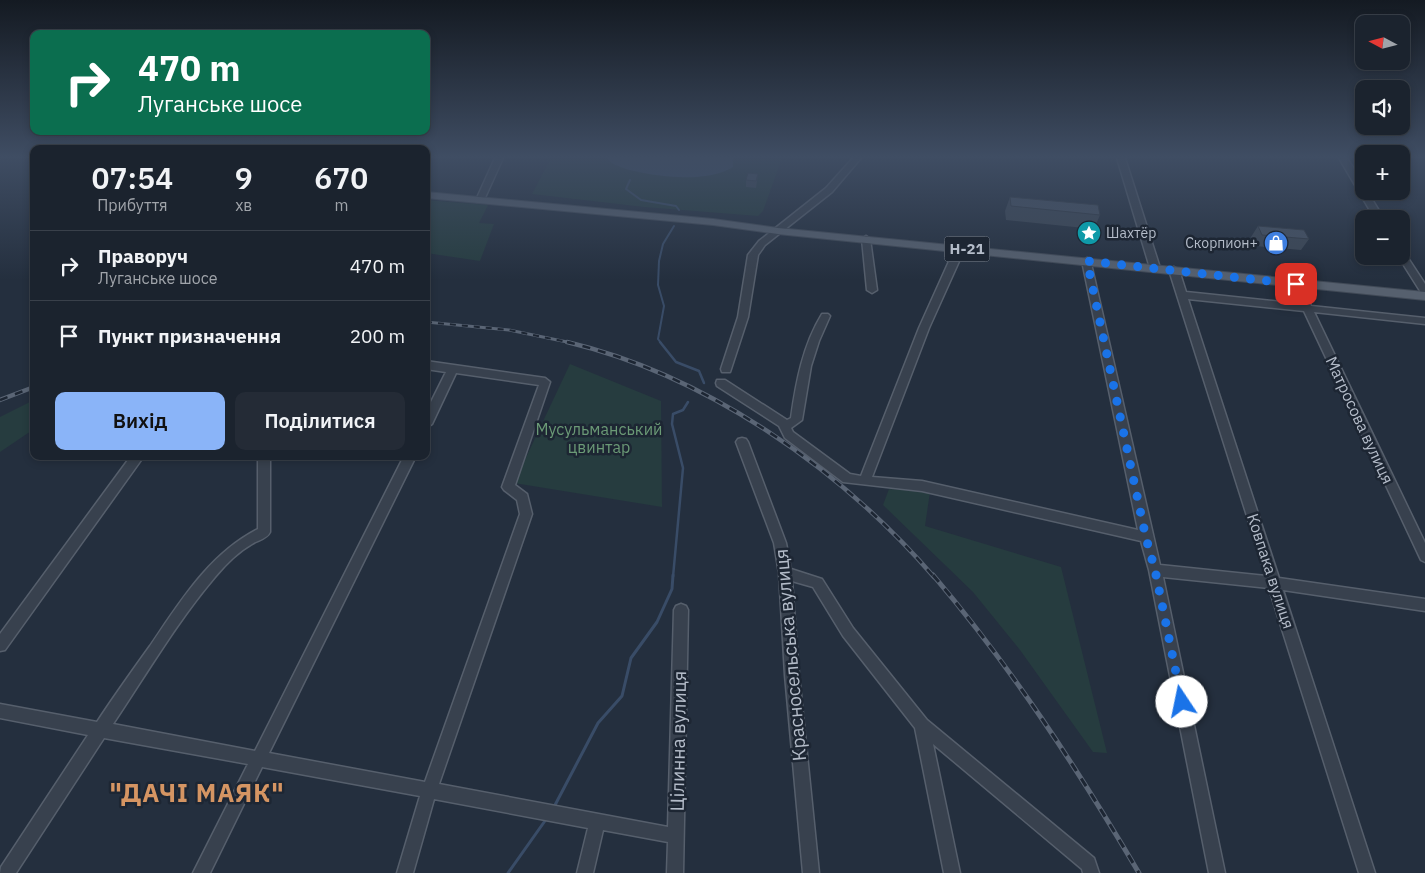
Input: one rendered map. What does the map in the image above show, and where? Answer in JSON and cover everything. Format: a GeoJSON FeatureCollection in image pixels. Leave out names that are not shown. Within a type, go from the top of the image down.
{"type":"FeatureCollection","features":[{"type":"Feature","properties":{"kind":"main road","name":"Н-21"},"geometry":{"type":"LineString","coordinates":[[466,199],[1424,291]]}},
{"type":"Feature","properties":{"kind":"main road","name":"Н-21"},"geometry":{"type":"LineString","coordinates":[[782,228],[866,239],[1087,261],[1154,264],[1174,270],[1296,284],[1424,291]]}},
{"type":"Feature","properties":{"kind":"street"},"geometry":{"type":"LineString","coordinates":[[726,369],[743,317],[753,255],[762,243],[817,199]]}},
{"type":"Feature","properties":{"kind":"street"},"geometry":{"type":"LineString","coordinates":[[1134,199],[1154,264]]}},
{"type":"Feature","properties":{"kind":"street"},"geometry":{"type":"LineString","coordinates":[[1368,199],[1375,210]]}},
{"type":"Feature","properties":{"kind":"street"},"geometry":{"type":"LineString","coordinates":[[866,239],[872,290]]}},
{"type":"Feature","properties":{"kind":"street"},"geometry":{"type":"LineString","coordinates":[[865,480],[924,328],[960,248]]}},
{"type":"Feature","properties":{"kind":"street"},"geometry":{"type":"LineString","coordinates":[[1087,261],[1146,538],[1155,570],[1216,873]]}},
{"type":"Feature","properties":{"kind":"street"},"geometry":{"type":"LineString","coordinates":[[1408,265],[1424,291]]}},
{"type":"Feature","properties":{"kind":"street","name":"Ковпака вулиця"},"geometry":{"type":"LineString","coordinates":[[1174,270],[1368,873]]}},
{"type":"Feature","properties":{"kind":"street","name":"Матросова вулиця"},"geometry":{"type":"LineString","coordinates":[[1296,284],[1425,556]]}},
{"type":"Feature","properties":{"kind":"street"},"geometry":{"type":"LineString","coordinates":[[1182,295],[1425,321]]}},
{"type":"Feature","properties":{"kind":"street"},"geometry":{"type":"LineString","coordinates":[[785,427],[796,420],[803,373],[816,332],[825,316]]}},
{"type":"Feature","properties":{"kind":"street"},"geometry":{"type":"LineString","coordinates":[[405,873],[429,791],[526,514],[523,497],[508,486],[545,382],[430,365]]}},
{"type":"Feature","properties":{"kind":"street"},"geometry":{"type":"LineString","coordinates":[[430,416],[453,368]]}},
{"type":"Feature","properties":{"kind":"street"},"geometry":{"type":"LineString","coordinates":[[721,383],[784,423],[789,435],[847,479],[922,486],[1146,538]]}},
{"type":"Feature","properties":{"kind":"street","name":"Красносельська вулиця"},"geometry":{"type":"LineString","coordinates":[[742,442],[780,543],[785,573],[792,675],[811,873]]}},
{"type":"Feature","properties":{"kind":"street"},"geometry":{"type":"LineString","coordinates":[[0,646],[135,460]]}},
{"type":"Feature","properties":{"kind":"street"},"geometry":{"type":"LineString","coordinates":[[7,873],[100,730],[202,582],[250,536],[264,532],[264,460]]}},
{"type":"Feature","properties":{"kind":"street"},"geometry":{"type":"LineString","coordinates":[[201,873],[408,460]]}},
{"type":"Feature","properties":{"kind":"street"},"geometry":{"type":"LineString","coordinates":[[1155,570],[1275,583],[1425,605]]}},
{"type":"Feature","properties":{"kind":"street"},"geometry":{"type":"LineString","coordinates":[[785,573],[817,583],[848,632],[922,725],[1090,869]]}},
{"type":"Feature","properties":{"kind":"street","name":"Цілинна вулиця"},"geometry":{"type":"LineString","coordinates":[[676,873],[681,610]]}},
{"type":"Feature","properties":{"kind":"street"},"geometry":{"type":"LineString","coordinates":[[0,711],[676,836]]}},
{"type":"Feature","properties":{"kind":"street"},"geometry":{"type":"LineString","coordinates":[[922,725],[952,873]]}},
{"type":"Feature","properties":{"kind":"street"},"geometry":{"type":"LineString","coordinates":[[585,873],[597,822]]}},
{"type":"Feature","properties":{"kind":"green space"},"geometry":{"type":"Polygon","coordinates":[[[573,199],[767,199],[763,211],[758,216],[644,207],[573,199]]]}},
{"type":"Feature","properties":{"kind":"green space"},"geometry":{"type":"Polygon","coordinates":[[[430,200],[488,205],[479,223],[494,224],[480,261],[430,254],[430,200]]]}},
{"type":"Feature","properties":{"kind":"green space","name":"Мусульманський цвинтар"},"geometry":{"type":"Polygon","coordinates":[[[570,364],[661,401],[662,507],[514,483],[570,364]]]}},
{"type":"Feature","properties":{"kind":"green space"},"geometry":{"type":"Polygon","coordinates":[[[30,402],[30,432],[0,452],[0,417],[30,402]]]}},
{"type":"Feature","properties":{"kind":"green space"},"geometry":{"type":"Polygon","coordinates":[[[889,489],[930,492],[925,526],[1061,567],[1107,753],[1093,752],[1020,650],[973,592],[883,505],[889,489]]]}},
{"type":"Feature","properties":{"kind":"building"},"geometry":{"type":"Polygon","coordinates":[[[1010,199],[1098,205],[1100,215],[1011,206],[1010,199]]]}},
{"type":"Feature","properties":{"kind":"building"},"geometry":{"type":"Polygon","coordinates":[[[1258,226],[1304,230],[1309,239],[1262,235],[1258,226]]]}},
{"type":"Feature","properties":{"kind":"waterway"},"geometry":{"type":"LineString","coordinates":[[639,199],[676,206],[679,210]]}},
{"type":"Feature","properties":{"kind":"waterway"},"geometry":{"type":"LineString","coordinates":[[661,343],[658,339],[664,306],[658,285],[659,261],[663,244],[674,226]]}},
{"type":"Feature","properties":{"kind":"waterway"},"geometry":{"type":"LineString","coordinates":[[660,342],[676,362],[699,371],[704,383]]}},
{"type":"Feature","properties":{"kind":"waterway"},"geometry":{"type":"LineString","coordinates":[[673,577],[683,468],[672,424],[673,414],[683,410],[688,402]]}},
{"type":"Feature","properties":{"kind":"waterway"},"geometry":{"type":"LineString","coordinates":[[554,807],[598,723],[622,696],[631,658],[657,622],[672,589],[673,575]]}},
{"type":"Feature","properties":{"kind":"waterway"},"geometry":{"type":"LineString","coordinates":[[508,873],[547,818]]}},
{"type":"Feature","properties":{"kind":"railway"},"geometry":{"type":"LineString","coordinates":[[430,322],[509,330],[572,343]]}},
{"type":"Feature","properties":{"kind":"railway"},"geometry":{"type":"LineString","coordinates":[[567,342],[619,357],[670,377],[720,402],[768,431],[814,464],[857,499],[897,537],[934,577]]}},
{"type":"Feature","properties":{"kind":"railway"},"geometry":{"type":"LineString","coordinates":[[0,400],[30,389]]}},
{"type":"Feature","properties":{"kind":"railway"},"geometry":{"type":"LineString","coordinates":[[933,575],[1017,682],[1092,795],[1139,873]]}},
{"type":"Feature","properties":{"kind":"place","name":"Шахтёр"},"geometry":{"type":"Point","coordinates":[1089,233]}},
{"type":"Feature","properties":{"kind":"place","name":"Скорпион+"},"geometry":{"type":"Point","coordinates":[1276,243]}},
{"type":"Feature","properties":{"kind":"district","name":"\"ДАЧІ МАЯК\""},"geometry":{"type":"Point","coordinates":[197,793]}},
{"type":"Feature","properties":{"kind":"route"},"geometry":{"type":"LineString","coordinates":[[1182,702],[1087,261],[1296,284]]}}]}
